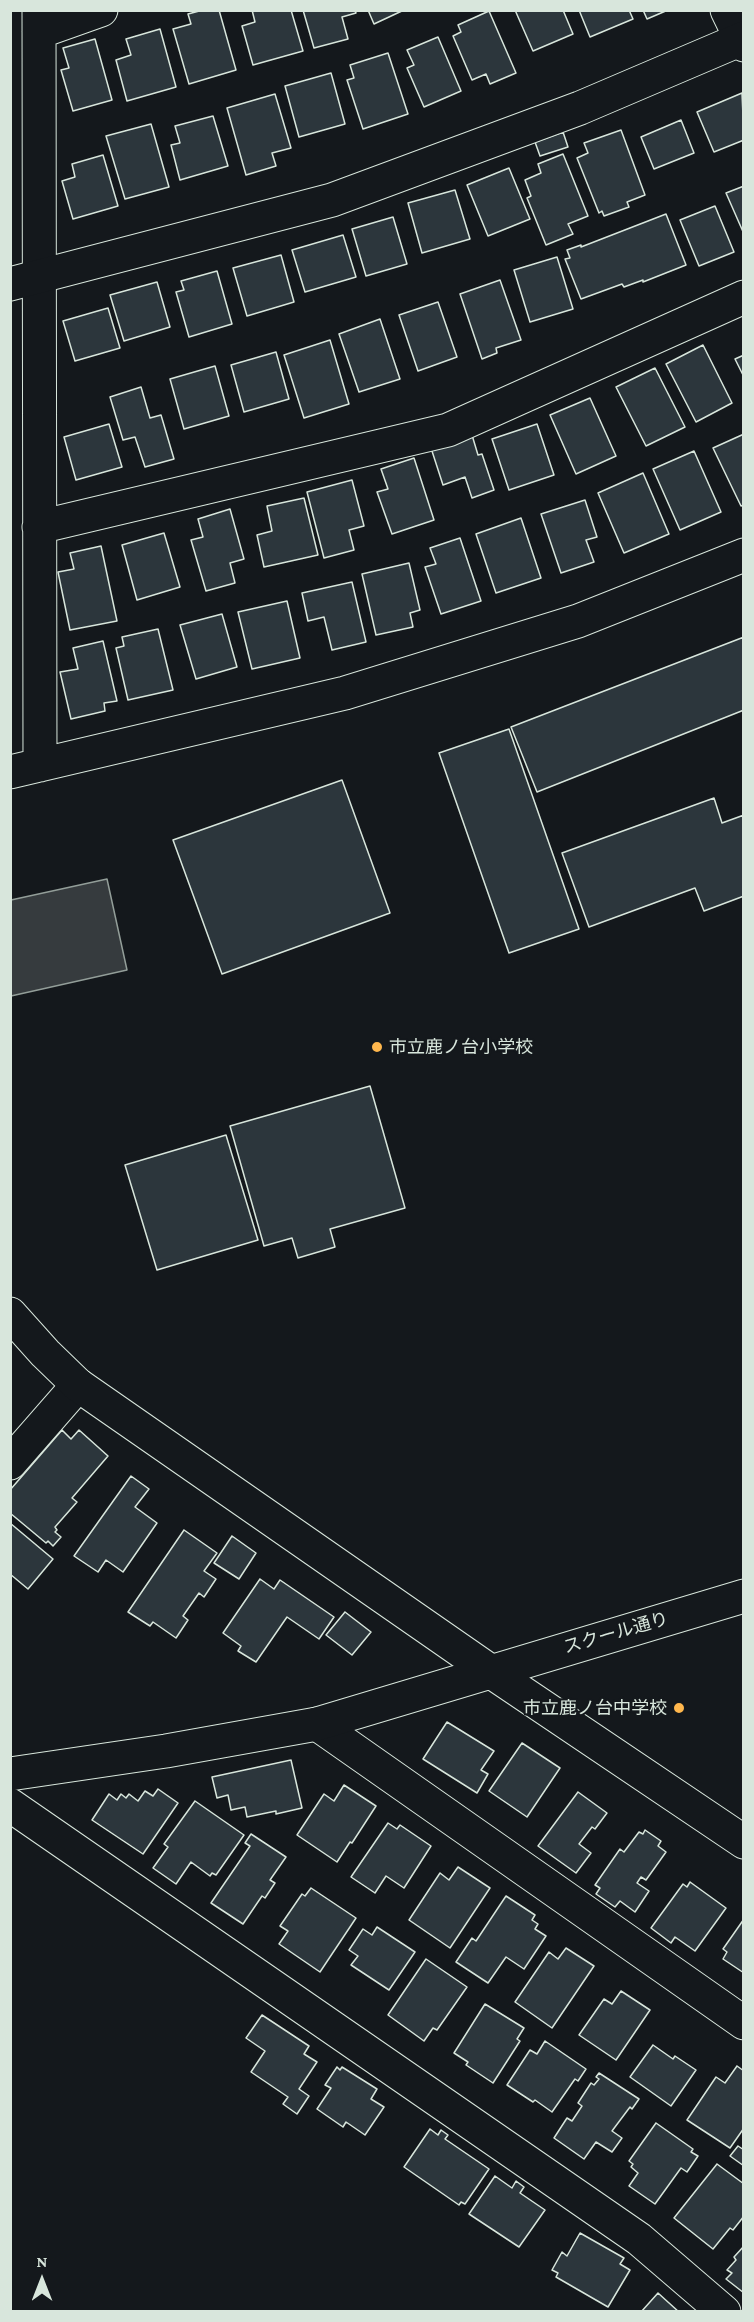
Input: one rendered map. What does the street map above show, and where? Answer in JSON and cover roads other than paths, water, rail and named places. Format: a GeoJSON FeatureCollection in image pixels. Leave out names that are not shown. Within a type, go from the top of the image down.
{"type":"FeatureCollection","features":[{"type":"Feature","properties":{"kind":"street"},"geometry":{"type":"LineString","coordinates":[[101,10],[39,21],[25,281],[39,527],[25,768],[345,693],[578,621],[744,555]]}},
{"type":"Feature","properties":{"kind":"street"},"geometry":{"type":"LineString","coordinates":[[25,281],[332,200],[580,108],[739,33]]}},
{"type":"Feature","properties":{"kind":"street"},"geometry":{"type":"LineString","coordinates":[[39,527],[448,430],[744,297]]}},
{"type":"Feature","properties":{"kind":"street"},"geometry":{"type":"LineString","coordinates":[[10,1314],[78,1385],[489,1671],[744,1842]]}},
{"type":"Feature","properties":{"kind":"street"},"geometry":{"type":"LineString","coordinates":[[10,1463],[78,1385]]}},
{"type":"Feature","properties":{"kind":"street","name":"スクール通り"},"geometry":{"type":"LineString","coordinates":[[10,1774],[166,1751],[317,1724],[744,1596]]}},
{"type":"Feature","properties":{"kind":"street"},"geometry":{"type":"LineString","coordinates":[[317,1724],[744,2023]]}},
{"type":"Feature","properties":{"kind":"street"},"geometry":{"type":"LineString","coordinates":[[10,1805],[639,2239],[724,2312]]}},
{"type":"Feature","properties":{"kind":"place","name":"市立鹿ノ台小学校"},"geometry":{"type":"Point","coordinates":[377,1047]}},
{"type":"Feature","properties":{"kind":"place","name":"市立鹿ノ台中学校"},"geometry":{"type":"Point","coordinates":[679,1708]}}]}
